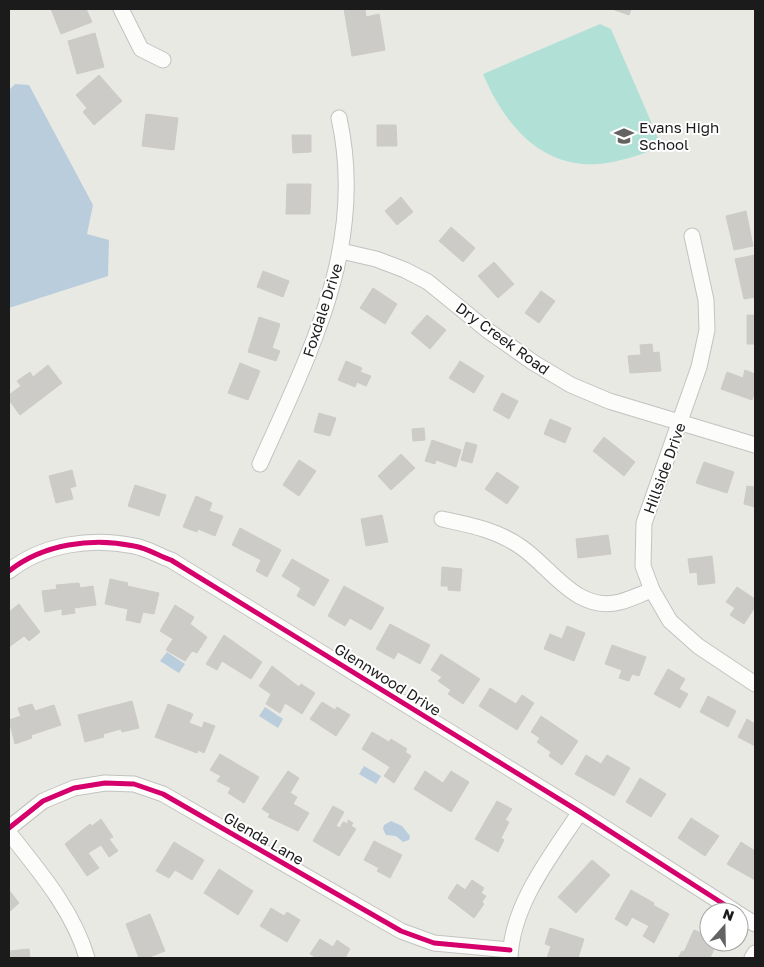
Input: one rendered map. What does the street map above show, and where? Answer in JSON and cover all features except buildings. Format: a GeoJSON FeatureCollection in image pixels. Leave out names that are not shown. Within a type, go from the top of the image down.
{"type":"FeatureCollection","features":[{"type":"Feature","properties":{"kind":"street"},"geometry":{"type":"LineString","coordinates":[[121,9],[142,49],[163,60]]}},
{"type":"Feature","properties":{"kind":"street","name":"Foxdale Drive"},"geometry":{"type":"LineString","coordinates":[[260,464],[320,327],[341,251],[348,182],[345,143],[339,118]]}},
{"type":"Feature","properties":{"kind":"street","name":"Hillside Drive"},"geometry":{"type":"LineString","coordinates":[[692,236],[703,285],[707,330],[699,368],[644,523],[643,566],[652,590],[670,621],[698,646],[755,684]]}},
{"type":"Feature","properties":{"kind":"street","name":"Dry Creek Road"},"geometry":{"type":"LineString","coordinates":[[341,251],[376,259],[405,270],[428,282],[494,336],[571,385],[608,401],[755,445]]}},
{"type":"Feature","properties":{"kind":"street"},"geometry":{"type":"LineString","coordinates":[[442,519],[481,527],[501,535],[539,560],[566,588],[584,599],[600,604],[619,602],[652,590]]}},
{"type":"Feature","properties":{"kind":"street","name":"Glennwood Drive"},"geometry":{"type":"LineString","coordinates":[[9,571],[20,562],[42,552],[72,544],[104,542],[136,546],[170,560],[580,812],[721,902]]}},
{"type":"Feature","properties":{"kind":"street","name":"Glenda Lane"},"geometry":{"type":"LineString","coordinates":[[9,828],[43,801],[74,788],[105,783],[134,784],[163,794],[402,931],[434,943],[510,954]]}},
{"type":"Feature","properties":{"kind":"street"},"geometry":{"type":"LineString","coordinates":[[510,954],[519,916],[536,878],[580,812]]}},
{"type":"Feature","properties":{"kind":"street"},"geometry":{"type":"LineString","coordinates":[[9,833],[60,901],[83,944],[87,958]]}},
{"type":"Feature","properties":{"kind":"street"},"geometry":{"type":"LineString","coordinates":[[752,958],[755,952]]}},
{"type":"Feature","properties":{"kind":"shaded area"},"geometry":{"type":"Polygon","coordinates":[[[600,24],[611,29],[662,147],[607,163],[584,164],[564,161],[546,153],[515,128],[492,93],[483,74],[600,24]]]}},
{"type":"Feature","properties":{"kind":"shaded area"},"geometry":{"type":"Polygon","coordinates":[[[15,84],[29,85],[93,205],[87,234],[109,240],[108,276],[9,308],[9,90],[15,84]]]}},
{"type":"Feature","properties":{"kind":"shaded area"},"geometry":{"type":"Polygon","coordinates":[[[167,652],[185,664],[179,673],[160,661],[167,652]]]}},
{"type":"Feature","properties":{"kind":"shaded area"},"geometry":{"type":"Polygon","coordinates":[[[265,707],[283,719],[278,728],[259,716],[265,707]]]}},
{"type":"Feature","properties":{"kind":"shaded area"},"geometry":{"type":"Polygon","coordinates":[[[364,766],[381,776],[376,784],[359,774],[364,766]]]}},
{"type":"Feature","properties":{"kind":"shaded area"},"geometry":{"type":"Polygon","coordinates":[[[391,821],[402,826],[410,836],[409,840],[403,842],[396,836],[386,835],[383,829],[384,825],[391,821]]]}},
{"type":"Feature","properties":{"kind":"cycle path"},"geometry":{"type":"LineString","coordinates":[[9,571],[37,554],[68,545],[85,543],[102,542],[134,546],[144,548],[171,560],[580,812],[720,902]]}},
{"type":"Feature","properties":{"kind":"cycle path"},"geometry":{"type":"LineString","coordinates":[[9,828],[43,801],[74,788],[105,783],[134,784],[163,794],[401,931],[434,943],[510,950]]}},
{"type":"Feature","properties":{"kind":"place","name":"Evans High School"},"geometry":{"type":"Point","coordinates":[624,136]}}]}
